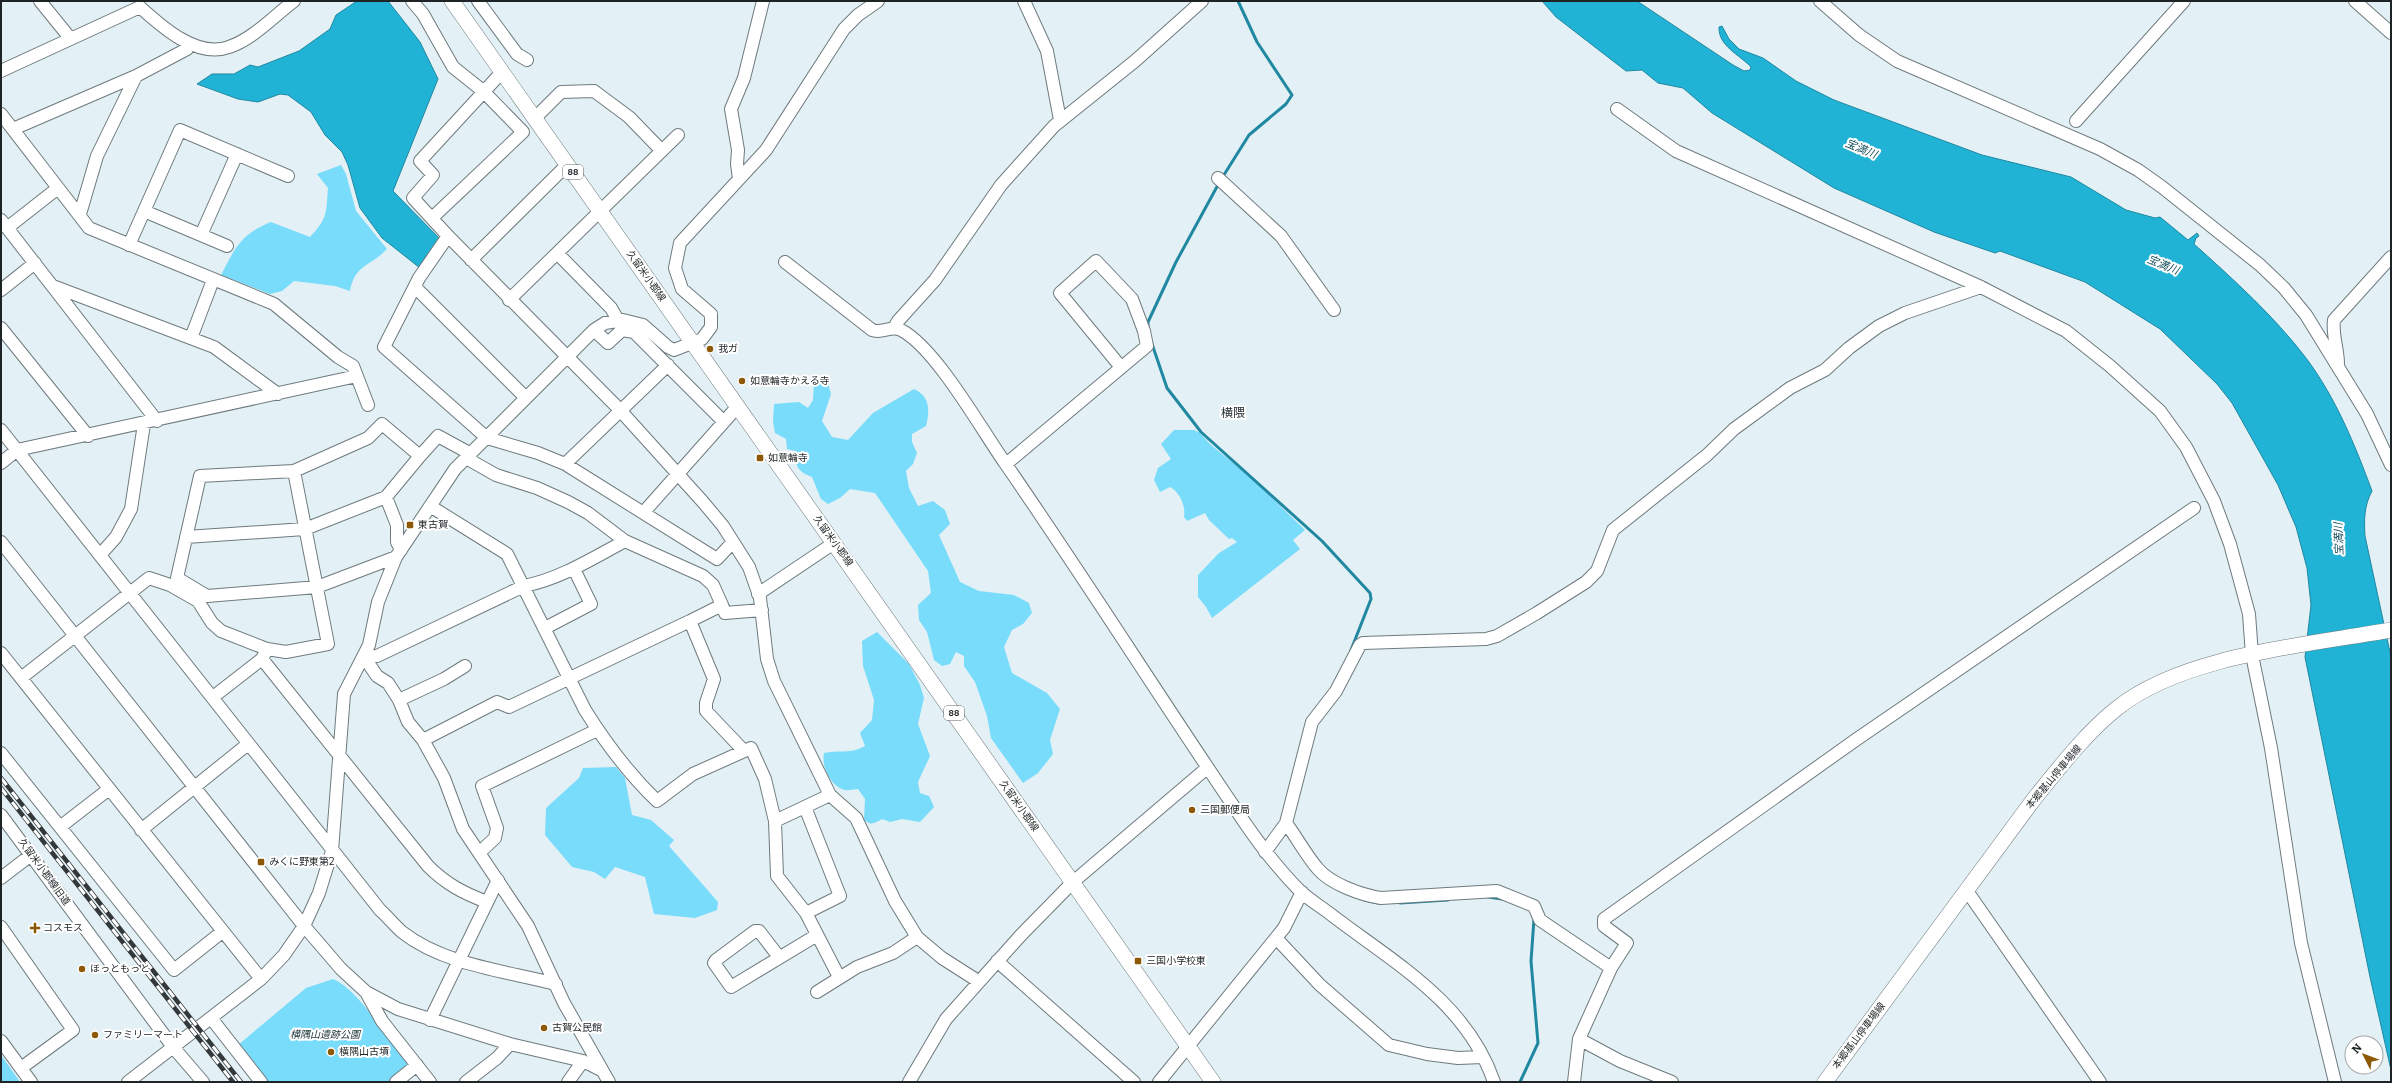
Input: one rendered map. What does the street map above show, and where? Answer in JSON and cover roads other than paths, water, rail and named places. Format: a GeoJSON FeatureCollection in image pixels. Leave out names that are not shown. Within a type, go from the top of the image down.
{"type":"FeatureCollection","features":[{"type":"Feature","properties":{"kind":"main road","name":"久留米小郡線"},"geometry":{"type":"LineString","coordinates":[[452,1],[1213,1082]]}},
{"type":"Feature","properties":{"kind":"main road","name":"本郷基山停車場線"},"geometry":{"type":"LineString","coordinates":[[1825,1082],[2066,759],[2116,709],[2152,686],[2189,670],[2255,654],[2391,630]]}},
{"type":"Feature","properties":{"kind":"street"},"geometry":{"type":"LineString","coordinates":[[40,1],[70,38]]}},
{"type":"Feature","properties":{"kind":"street"},"geometry":{"type":"LineString","coordinates":[[1,71],[140,7],[190,43],[206,49],[228,48],[254,32],[294,1]]}},
{"type":"Feature","properties":{"kind":"street"},"geometry":{"type":"LineString","coordinates":[[412,1],[423,14],[453,67],[482,91],[523,132],[432,218]]}},
{"type":"Feature","properties":{"kind":"street"},"geometry":{"type":"LineString","coordinates":[[478,1],[517,54],[527,60]]}},
{"type":"Feature","properties":{"kind":"street"},"geometry":{"type":"LineString","coordinates":[[739,179],[737,164],[738,150],[731,109],[744,78],[763,1]]}},
{"type":"Feature","properties":{"kind":"street"},"geometry":{"type":"LineString","coordinates":[[128,1082],[261,979],[284,955],[304,926],[320,893],[332,851],[338,754],[344,694],[369,645],[378,602],[399,553],[455,469],[566,357],[594,330],[605,323],[618,320],[643,325],[671,349],[694,343],[707,334],[712,320],[711,314],[701,303],[682,289],[676,268],[680,243],[766,150],[844,29],[858,15],[878,1]]}},
{"type":"Feature","properties":{"kind":"street"},"geometry":{"type":"LineString","coordinates":[[1024,1],[1047,51],[1060,120]]}},
{"type":"Feature","properties":{"kind":"street"},"geometry":{"type":"LineString","coordinates":[[894,328],[898,321],[935,280],[1002,185],[1060,120],[1136,61],[1202,1]]}},
{"type":"Feature","properties":{"kind":"street"},"geometry":{"type":"LineString","coordinates":[[1820,1],[1859,35],[1897,61],[2100,149],[2162,187],[2260,265],[2284,288],[2306,314],[2367,414],[2391,465]]}},
{"type":"Feature","properties":{"kind":"street"},"geometry":{"type":"LineString","coordinates":[[2076,121],[2184,1]]}},
{"type":"Feature","properties":{"kind":"street"},"geometry":{"type":"LineString","coordinates":[[2355,1],[2391,33]]}},
{"type":"Feature","properties":{"kind":"street"},"geometry":{"type":"LineString","coordinates":[[13,129],[136,76],[187,49],[190,43]]}},
{"type":"Feature","properties":{"kind":"street"},"geometry":{"type":"LineString","coordinates":[[502,72],[482,91],[420,161],[433,175],[413,198],[509,300],[619,410],[679,475],[723,526],[732,543],[749,567],[758,594],[762,610],[767,659],[774,682],[830,795],[856,818],[895,901],[917,937],[942,958],[978,981]]}},
{"type":"Feature","properties":{"kind":"street"},"geometry":{"type":"LineString","coordinates":[[80,214],[97,156],[136,76]]}},
{"type":"Feature","properties":{"kind":"street"},"geometry":{"type":"LineString","coordinates":[[535,118],[561,92],[594,91],[629,117],[662,151]]}},
{"type":"Feature","properties":{"kind":"street"},"geometry":{"type":"LineString","coordinates":[[1617,109],[1676,151],[1981,287],[2066,331],[2110,366],[2160,411],[2186,447],[2214,501],[2230,544],[2249,614],[2300,943],[2335,1082]]}},
{"type":"Feature","properties":{"kind":"street"},"geometry":{"type":"LineString","coordinates":[[1,114],[80,214],[89,228],[274,304],[338,357],[352,366],[368,405]]}},
{"type":"Feature","properties":{"kind":"street"},"geometry":{"type":"LineString","coordinates":[[129,245],[180,130],[288,176]]}},
{"type":"Feature","properties":{"kind":"street"},"geometry":{"type":"LineString","coordinates":[[509,300],[678,135]]}},
{"type":"Feature","properties":{"kind":"street"},"geometry":{"type":"LineString","coordinates":[[201,235],[237,154]]}},
{"type":"Feature","properties":{"kind":"street"},"geometry":{"type":"LineString","coordinates":[[471,260],[568,164]]}},
{"type":"Feature","properties":{"kind":"street"},"geometry":{"type":"LineString","coordinates":[[1218,178],[1281,236],[1334,310]]}},
{"type":"Feature","properties":{"kind":"street"},"geometry":{"type":"LineString","coordinates":[[58,188],[4,224],[157,421]]}},
{"type":"Feature","properties":{"kind":"street"},"geometry":{"type":"LineString","coordinates":[[144,211],[227,246]]}},
{"type":"Feature","properties":{"kind":"street"},"geometry":{"type":"LineString","coordinates":[[448,236],[419,278],[416,288],[384,346],[487,438],[538,453],[564,464],[644,512],[717,559],[732,543]]}},
{"type":"Feature","properties":{"kind":"street"},"geometry":{"type":"LineString","coordinates":[[557,253],[611,308],[618,320]]}},
{"type":"Feature","properties":{"kind":"street"},"geometry":{"type":"LineString","coordinates":[[2339,367],[2337,345],[2333,330],[2334,320],[2391,257]]}},
{"type":"Feature","properties":{"kind":"street"},"geometry":{"type":"LineString","coordinates":[[1006,464],[1120,366],[1146,346],[1144,332],[1132,299],[1096,261],[1060,293],[1120,366]]}},
{"type":"Feature","properties":{"kind":"street"},"geometry":{"type":"LineString","coordinates":[[785,262],[872,330],[878,333],[894,328],[902,331],[928,354],[952,385],[1006,464],[1207,768],[1265,852],[1302,892],[1440,997],[1460,1019],[1473,1037],[1483,1058],[1491,1081]]}},
{"type":"Feature","properties":{"kind":"street"},"geometry":{"type":"LineString","coordinates":[[1,290],[35,263]]}},
{"type":"Feature","properties":{"kind":"street"},"geometry":{"type":"LineString","coordinates":[[191,338],[213,280]]}},
{"type":"Feature","properties":{"kind":"street"},"geometry":{"type":"LineString","coordinates":[[53,286],[191,338],[226,355],[278,394]]}},
{"type":"Feature","properties":{"kind":"street"},"geometry":{"type":"LineString","coordinates":[[1265,852],[1286,823],[1312,722],[1340,686],[1360,645],[1363,643],[1486,639],[1497,636],[1537,613],[1586,582],[1597,571],[1613,530],[1707,455],[1734,429],[1790,388],[1825,370],[1849,348],[1879,326],[1905,313],[1981,287]]}},
{"type":"Feature","properties":{"kind":"street"},"geometry":{"type":"LineString","coordinates":[[416,288],[526,398]]}},
{"type":"Feature","properties":{"kind":"street"},"geometry":{"type":"LineString","coordinates":[[1,328],[88,436]]}},
{"type":"Feature","properties":{"kind":"street"},"geometry":{"type":"LineString","coordinates":[[594,330],[608,343],[622,330],[634,332],[724,422]]}},
{"type":"Feature","properties":{"kind":"street"},"geometry":{"type":"LineString","coordinates":[[564,464],[668,365]]}},
{"type":"Feature","properties":{"kind":"street"},"geometry":{"type":"LineString","coordinates":[[1,463],[17,450],[144,424],[357,376]]}},
{"type":"Feature","properties":{"kind":"street"},"geometry":{"type":"LineString","coordinates":[[644,512],[679,475],[738,406]]}},
{"type":"Feature","properties":{"kind":"street"},"geometry":{"type":"LineString","coordinates":[[100,555],[116,537],[131,509],[144,424]]}},
{"type":"Feature","properties":{"kind":"street"},"geometry":{"type":"LineString","coordinates":[[399,553],[317,587],[207,596],[177,578],[200,476],[294,471],[368,438],[382,424],[420,456]]}},
{"type":"Feature","properties":{"kind":"street"},"geometry":{"type":"LineString","coordinates":[[1,430],[213,697],[332,851],[380,910],[402,932],[427,947],[459,960],[556,984]]}},
{"type":"Feature","properties":{"kind":"street"},"geometry":{"type":"LineString","coordinates":[[186,537],[305,529],[386,497],[438,436],[496,475],[537,488],[588,513],[625,541],[708,580],[725,613],[762,610]]}},
{"type":"Feature","properties":{"kind":"street"},"geometry":{"type":"LineString","coordinates":[[213,697],[264,654],[286,652],[328,644],[294,471]]}},
{"type":"Feature","properties":{"kind":"street"},"geometry":{"type":"LineString","coordinates":[[386,497],[397,525],[397,542],[399,553]]}},
{"type":"Feature","properties":{"kind":"street"},"geometry":{"type":"LineString","coordinates":[[430,506],[507,554],[597,730],[644,789],[657,801],[693,774],[751,748],[765,779],[775,821],[777,876],[806,913],[839,977]]}},
{"type":"Feature","properties":{"kind":"street"},"geometry":{"type":"LineString","coordinates":[[1574,1082],[1579,1039],[1611,968],[1627,942],[1604,926],[1604,919],[1857,740],[2194,508]]}},
{"type":"Feature","properties":{"kind":"street"},"geometry":{"type":"LineString","coordinates":[[364,657],[377,656],[524,586],[536,584],[574,569],[625,541]]}},
{"type":"Feature","properties":{"kind":"street"},"geometry":{"type":"LineString","coordinates":[[1,542],[304,926],[341,969],[366,992],[398,1010],[510,1044],[583,1061],[601,1070]]}},
{"type":"Feature","properties":{"kind":"street"},"geometry":{"type":"LineString","coordinates":[[758,594],[834,543]]}},
{"type":"Feature","properties":{"kind":"street"},"geometry":{"type":"LineString","coordinates":[[545,628],[591,604],[574,569]]}},
{"type":"Feature","properties":{"kind":"street"},"geometry":{"type":"LineString","coordinates":[[21,678],[149,578],[170,585],[198,601],[212,623],[221,630],[264,654],[338,754],[428,866],[445,882],[460,892],[487,902]]}},
{"type":"Feature","properties":{"kind":"street"},"geometry":{"type":"LineString","coordinates":[[423,740],[497,702],[509,707],[722,605]]}},
{"type":"Feature","properties":{"kind":"street"},"geometry":{"type":"LineString","coordinates":[[690,621],[714,679],[706,702],[706,711],[744,751]]}},
{"type":"Feature","properties":{"kind":"street"},"geometry":{"type":"LineString","coordinates":[[1,653],[261,979]]}},
{"type":"Feature","properties":{"kind":"street"},"geometry":{"type":"LineString","coordinates":[[364,657],[377,676],[388,683],[399,700],[408,722],[423,740],[444,778],[463,829],[528,926],[564,1003],[609,1082]]}},
{"type":"Feature","properties":{"kind":"street"},"geometry":{"type":"LineString","coordinates":[[399,700],[444,680],[465,666]]}},
{"type":"Feature","properties":{"kind":"street"},"geometry":{"type":"LineString","coordinates":[[479,853],[494,838],[497,828],[482,786],[597,730]]}},
{"type":"Feature","properties":{"kind":"street"},"geometry":{"type":"LineString","coordinates":[[141,830],[248,744]]}},
{"type":"Feature","properties":{"kind":"street"},"geometry":{"type":"LineString","coordinates":[[1,753],[174,970],[222,932]]}},
{"type":"Feature","properties":{"kind":"street"},"geometry":{"type":"LineString","coordinates":[[909,1082],[946,1019],[978,981],[1073,882],[1207,768]]}},
{"type":"Feature","properties":{"kind":"street"},"geometry":{"type":"LineString","coordinates":[[60,827],[109,789]]}},
{"type":"Feature","properties":{"kind":"street"},"geometry":{"type":"LineString","coordinates":[[775,821],[830,795]]}},
{"type":"Feature","properties":{"kind":"street"},"geometry":{"type":"LineString","coordinates":[[805,807],[840,896],[806,913]]}},
{"type":"Feature","properties":{"kind":"street","name":"久留米小郡線旧道"},"geometry":{"type":"LineString","coordinates":[[1,815],[172,1048],[204,1082]]}},
{"type":"Feature","properties":{"kind":"street"},"geometry":{"type":"LineString","coordinates":[[1286,823],[1318,869],[1328,878],[1362,893],[1381,898],[1497,891],[1534,906],[1540,920],[1611,968]]}},
{"type":"Feature","properties":{"kind":"street"},"geometry":{"type":"LineString","coordinates":[[1,878],[31,855]]}},
{"type":"Feature","properties":{"kind":"street"},"geometry":{"type":"LineString","coordinates":[[430,1020],[498,880]]}},
{"type":"Feature","properties":{"kind":"street"},"geometry":{"type":"LineString","coordinates":[[1967,891],[2100,1082]]}},
{"type":"Feature","properties":{"kind":"street"},"geometry":{"type":"LineString","coordinates":[[1159,1082],[1284,928],[1302,892]]}},
{"type":"Feature","properties":{"kind":"street"},"geometry":{"type":"LineString","coordinates":[[1,927],[73,1030],[21,1068]]}},
{"type":"Feature","properties":{"kind":"street"},"geometry":{"type":"LineString","coordinates":[[779,957],[759,931],[755,931],[714,963],[731,987],[817,935]]}},
{"type":"Feature","properties":{"kind":"street"},"geometry":{"type":"LineString","coordinates":[[817,992],[857,967],[893,953],[917,937]]}},
{"type":"Feature","properties":{"kind":"street"},"geometry":{"type":"LineString","coordinates":[[1276,938],[1320,985],[1389,1045],[1427,1054],[1458,1058],[1483,1058]]}},
{"type":"Feature","properties":{"kind":"street"},"geometry":{"type":"LineString","coordinates":[[997,961],[1134,1082]]}},
{"type":"Feature","properties":{"kind":"street"},"geometry":{"type":"LineString","coordinates":[[366,992],[382,1021],[430,1082]]}},
{"type":"Feature","properties":{"kind":"street"},"geometry":{"type":"LineString","coordinates":[[211,1018],[261,1082]]}},
{"type":"Feature","properties":{"kind":"street"},"geometry":{"type":"LineString","coordinates":[[1579,1039],[1620,1060],[1672,1082]]}},
{"type":"Feature","properties":{"kind":"street"},"geometry":{"type":"LineString","coordinates":[[1,1041],[31,1082]]}},
{"type":"Feature","properties":{"kind":"street"},"geometry":{"type":"LineString","coordinates":[[466,1082],[497,1058],[510,1044]]}},
{"type":"Feature","properties":{"kind":"street"},"geometry":{"type":"LineString","coordinates":[[568,1082],[583,1061]]}},
{"type":"Feature","properties":{"kind":"street"},"geometry":{"type":"LineString","coordinates":[[396,1082],[417,1066]]}},
{"type":"Feature","properties":{"kind":"water"},"geometry":{"type":"Polygon","coordinates":[[[357,1],[388,1],[420,42],[438,79],[393,191],[440,239],[420,268],[382,238],[360,208],[348,165],[342,152],[325,135],[311,112],[288,95],[280,94],[258,102],[238,99],[197,84],[212,74],[234,74],[250,65],[258,67],[299,51],[330,29],[336,15],[357,1]]]}},
{"type":"Feature","properties":{"kind":"water","name":"宝満川"},"geometry":{"type":"Polygon","coordinates":[[[1542,1],[1637,1],[1733,65],[1744,71],[1750,70],[1751,67],[1730,50],[1722,40],[1719,27],[1722,26],[1729,39],[1739,49],[1763,58],[1796,81],[1834,100],[1982,155],[2071,177],[2126,210],[2155,218],[2160,217],[2188,240],[2197,233],[2199,236],[2196,238],[2194,244],[2267,313],[2306,358],[2327,389],[2344,422],[2372,491],[2367,502],[2365,513],[2365,536],[2391,657],[2391,1070],[2370,977],[2305,657],[2311,605],[2307,568],[2296,527],[2278,485],[2232,403],[2217,384],[2160,329],[2085,282],[2000,251],[1995,253],[1934,232],[1834,188],[1712,113],[1683,88],[1658,83],[1642,70],[1626,71],[1556,17],[1542,1]]]}},
{"type":"Feature","properties":{"kind":"waterway"},"geometry":{"type":"LineString","coordinates":[[1222,178],[1249,135],[1286,104],[1292,95],[1257,42],[1238,1]]}},
{"type":"Feature","properties":{"kind":"waterway"},"geometry":{"type":"LineString","coordinates":[[1148,328],[1148,322],[1176,262],[1219,183]]}},
{"type":"Feature","properties":{"kind":"waterway"},"geometry":{"type":"LineString","coordinates":[[1151,341],[1167,388],[1201,432],[1322,541],[1370,593],[1371,599],[1351,650]]}},
{"type":"Feature","properties":{"kind":"waterway"},"geometry":{"type":"LineString","coordinates":[[1488,897],[1502,899]]}},
{"type":"Feature","properties":{"kind":"waterway"},"geometry":{"type":"LineString","coordinates":[[1365,900],[1378,903]]}},
{"type":"Feature","properties":{"kind":"waterway"},"geometry":{"type":"LineString","coordinates":[[1400,903],[1448,900]]}},
{"type":"Feature","properties":{"kind":"waterway"},"geometry":{"type":"LineString","coordinates":[[1520,1082],[1538,1043],[1531,961],[1534,919]]}},
{"type":"Feature","properties":{"kind":"railway"},"geometry":{"type":"LineString","coordinates":[[1,778],[241,1082]]}},
{"type":"Feature","properties":{"kind":"railway"},"geometry":{"type":"LineString","coordinates":[[1,788],[233,1082]]}},
{"type":"Feature","properties":{"kind":"place","name":"我ガ"},"geometry":{"type":"Point","coordinates":[710,349]}},
{"type":"Feature","properties":{"kind":"place","name":"如意輪寺かえる寺"},"geometry":{"type":"Point","coordinates":[742,381]}},
{"type":"Feature","properties":{"kind":"place","name":"如意輪寺"},"geometry":{"type":"Point","coordinates":[760,458]}},
{"type":"Feature","properties":{"kind":"place","name":"東古賀"},"geometry":{"type":"Point","coordinates":[410,525]}},
{"type":"Feature","properties":{"kind":"place","name":"三国郵便局"},"geometry":{"type":"Point","coordinates":[1192,810]}},
{"type":"Feature","properties":{"kind":"place","name":"みくに野東第2"},"geometry":{"type":"Point","coordinates":[261,862]}},
{"type":"Feature","properties":{"kind":"place","name":"コスモス"},"geometry":{"type":"Point","coordinates":[35,928]}},
{"type":"Feature","properties":{"kind":"place","name":"三国小学校東"},"geometry":{"type":"Point","coordinates":[1138,961]}},
{"type":"Feature","properties":{"kind":"place","name":"ほっともっと"},"geometry":{"type":"Point","coordinates":[82,969]}},
{"type":"Feature","properties":{"kind":"place","name":"古賀公民館"},"geometry":{"type":"Point","coordinates":[544,1028]}},
{"type":"Feature","properties":{"kind":"place","name":"ファミリーマート"},"geometry":{"type":"Point","coordinates":[95,1035]}},
{"type":"Feature","properties":{"kind":"place","name":"横隅山古墳"},"geometry":{"type":"Point","coordinates":[331,1052]}},
{"type":"Feature","properties":{"kind":"district","name":"横隈"},"geometry":{"type":"Point","coordinates":[1233,413]}},
{"type":"Feature","properties":{"kind":"park label","name":"横隅山遺跡公園"},"geometry":{"type":"Point","coordinates":[325,1035]}}]}
